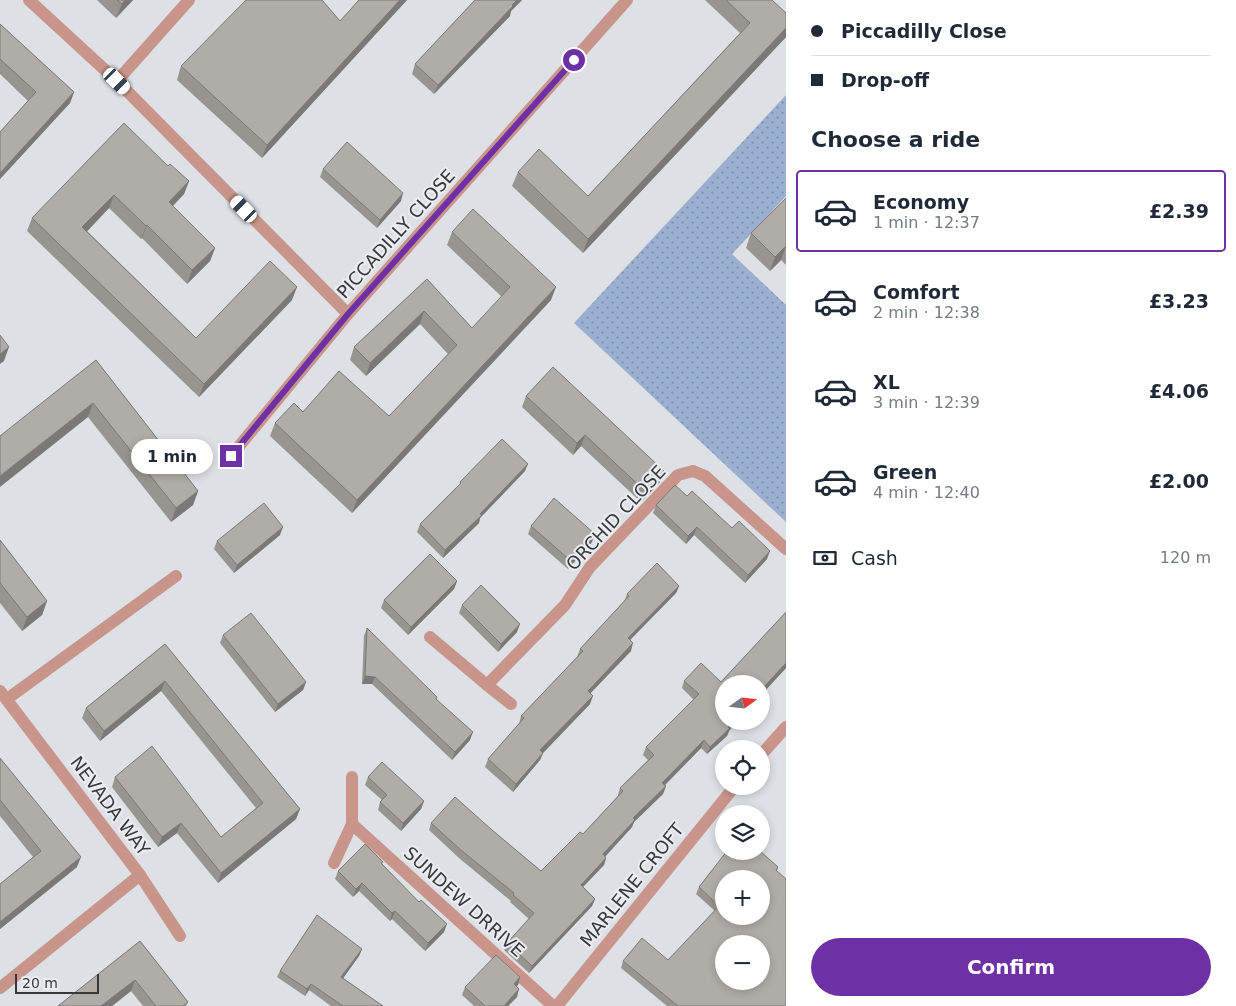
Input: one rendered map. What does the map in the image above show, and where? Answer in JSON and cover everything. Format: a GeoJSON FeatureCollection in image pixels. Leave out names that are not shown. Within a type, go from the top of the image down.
{"type":"FeatureCollection","features":[{"type":"Feature","properties":{"kind":"street","name":"PICCADILLY CLOSE"},"geometry":{"type":"LineString","coordinates":[[29,0],[117,81],[348,314],[627,0]]}},
{"type":"Feature","properties":{"kind":"street"},"geometry":{"type":"LineString","coordinates":[[117,81],[189,0]]}},
{"type":"Feature","properties":{"kind":"street"},"geometry":{"type":"LineString","coordinates":[[231,456],[348,314]]}},
{"type":"Feature","properties":{"kind":"street","name":"ORCHID CLOSE"},"geometry":{"type":"LineString","coordinates":[[487,685],[565,606],[590,567],[678,475],[693,471],[705,476],[786,548]]}},
{"type":"Feature","properties":{"kind":"street","name":"NEVADA WAY"},"geometry":{"type":"LineString","coordinates":[[176,576],[4,695],[140,875],[180,936]]}},
{"type":"Feature","properties":{"kind":"street"},"geometry":{"type":"LineString","coordinates":[[430,637],[510,704]]}},
{"type":"Feature","properties":{"kind":"street"},"geometry":{"type":"LineString","coordinates":[[770,745],[786,727]]}},
{"type":"Feature","properties":{"kind":"street"},"geometry":{"type":"LineString","coordinates":[[334,863],[352,824],[352,777]]}},
{"type":"Feature","properties":{"kind":"street","name":"MARLENE CROFT"},"geometry":{"type":"LineString","coordinates":[[557,1006],[728,795]]}},
{"type":"Feature","properties":{"kind":"street","name":"SUNDEW DRRIVE"},"geometry":{"type":"LineString","coordinates":[[352,824],[553,1006]]}},
{"type":"Feature","properties":{"kind":"street"},"geometry":{"type":"LineString","coordinates":[[0,988],[140,875]]}},
{"type":"Feature","properties":{"kind":"shaded area"},"geometry":{"type":"Polygon","coordinates":[[[786,95],[786,196],[732,254],[786,305],[786,522],[574,323],[786,95]]]}},
{"type":"Feature","properties":{"kind":"building"},"geometry":{"type":"Polygon","coordinates":[[[117,0],[125,0],[122,4],[117,0]]]}},
{"type":"Feature","properties":{"kind":"building"},"geometry":{"type":"Polygon","coordinates":[[[246,0],[322,0],[340,21],[359,0],[400,0],[267,145],[181,66],[246,0]]]}},
{"type":"Feature","properties":{"kind":"building"},"geometry":{"type":"Polygon","coordinates":[[[475,0],[517,0],[438,85],[415,64],[475,0]]]}},
{"type":"Feature","properties":{"kind":"building"},"geometry":{"type":"Polygon","coordinates":[[[726,0],[772,0],[786,13],[786,28],[588,239],[518,172],[539,149],[588,196],[750,23],[726,0]]]}},
{"type":"Feature","properties":{"kind":"building"},"geometry":{"type":"Polygon","coordinates":[[[0,24],[74,92],[0,173],[0,132],[36,92],[0,59],[0,24]]]}},
{"type":"Feature","properties":{"kind":"building"},"geometry":{"type":"Polygon","coordinates":[[[124,123],[168,166],[170,164],[189,181],[169,202],[215,248],[192,270],[114,195],[82,227],[196,338],[270,261],[297,287],[204,384],[32,218],[124,123]]]}},
{"type":"Feature","properties":{"kind":"building"},"geometry":{"type":"Polygon","coordinates":[[[347,142],[403,193],[380,220],[323,169],[347,142]]]}},
{"type":"Feature","properties":{"kind":"building"},"geometry":{"type":"Polygon","coordinates":[[[786,198],[786,246],[775,257],[751,233],[786,198]]]}},
{"type":"Feature","properties":{"kind":"building"},"geometry":{"type":"Polygon","coordinates":[[[473,209],[556,287],[357,500],[275,423],[294,403],[303,412],[339,371],[389,416],[457,345],[424,311],[370,363],[354,347],[427,279],[472,328],[510,287],[452,232],[473,209]]]}},
{"type":"Feature","properties":{"kind":"building"},"geometry":{"type":"Polygon","coordinates":[[[0,335],[9,347],[0,354],[0,335]]]}},
{"type":"Feature","properties":{"kind":"building"},"geometry":{"type":"Polygon","coordinates":[[[96,360],[198,491],[176,508],[93,403],[0,476],[0,436],[96,360]]]}},
{"type":"Feature","properties":{"kind":"building"},"geometry":{"type":"Polygon","coordinates":[[[553,367],[664,471],[645,491],[585,435],[577,443],[526,396],[553,367]]]}},
{"type":"Feature","properties":{"kind":"building"},"geometry":{"type":"Polygon","coordinates":[[[502,439],[528,464],[480,514],[482,515],[445,550],[420,524],[502,439]]]}},
{"type":"Feature","properties":{"kind":"building"},"geometry":{"type":"Polygon","coordinates":[[[675,485],[687,496],[692,491],[732,528],[739,521],[770,551],[748,575],[697,527],[688,536],[656,505],[675,485]]]}},
{"type":"Feature","properties":{"kind":"building"},"geometry":{"type":"Polygon","coordinates":[[[554,498],[595,534],[571,561],[531,526],[554,498]]]}},
{"type":"Feature","properties":{"kind":"building"},"geometry":{"type":"Polygon","coordinates":[[[264,503],[283,527],[237,565],[217,541],[264,503]]]}},
{"type":"Feature","properties":{"kind":"building"},"geometry":{"type":"Polygon","coordinates":[[[0,540],[47,601],[27,617],[0,583],[0,540]]]}},
{"type":"Feature","properties":{"kind":"building"},"geometry":{"type":"Polygon","coordinates":[[[430,554],[457,581],[411,627],[384,600],[430,554]]]}},
{"type":"Feature","properties":{"kind":"building"},"geometry":{"type":"Polygon","coordinates":[[[657,563],[679,586],[628,638],[633,643],[588,691],[593,696],[540,750],[543,753],[516,784],[488,759],[524,718],[521,716],[583,651],[580,649],[629,596],[627,594],[657,563]]]}},
{"type":"Feature","properties":{"kind":"building"},"geometry":{"type":"Polygon","coordinates":[[[481,585],[520,624],[501,644],[462,605],[481,585]]]}},
{"type":"Feature","properties":{"kind":"building"},"geometry":{"type":"Polygon","coordinates":[[[786,612],[786,663],[770,680],[770,675],[728,675],[786,612]]]}},
{"type":"Feature","properties":{"kind":"building"},"geometry":{"type":"Polygon","coordinates":[[[251,613],[306,682],[278,704],[223,635],[251,613]]]}},
{"type":"Feature","properties":{"kind":"building"},"geometry":{"type":"Polygon","coordinates":[[[367,628],[437,697],[436,699],[473,732],[455,752],[375,677],[365,676],[367,628]]]}},
{"type":"Feature","properties":{"kind":"building"},"geometry":{"type":"Polygon","coordinates":[[[165,644],[300,809],[221,873],[181,823],[162,837],[115,777],[152,746],[221,837],[263,803],[165,681],[104,731],[86,708],[165,644]]]}},
{"type":"Feature","properties":{"kind":"building"},"geometry":{"type":"Polygon","coordinates":[[[701,663],[715,676],[715,730],[728,730],[715,740],[710,747],[704,740],[662,783],[666,786],[633,818],[635,820],[603,854],[606,858],[581,885],[595,899],[532,966],[507,943],[534,913],[513,895],[514,893],[431,823],[455,797],[541,871],[580,832],[583,834],[623,791],[620,788],[654,755],[646,747],[699,694],[684,681],[701,663]]]}},
{"type":"Feature","properties":{"kind":"building"},"geometry":{"type":"Polygon","coordinates":[[[0,758],[81,857],[0,922],[0,884],[41,851],[0,800],[0,758]]]}},
{"type":"Feature","properties":{"kind":"building"},"geometry":{"type":"Polygon","coordinates":[[[382,762],[424,801],[403,823],[380,802],[387,795],[368,777],[382,762]]]}},
{"type":"Feature","properties":{"kind":"building"},"geometry":{"type":"Polygon","coordinates":[[[365,844],[419,902],[421,900],[447,924],[428,943],[395,911],[392,913],[362,883],[356,889],[338,871],[365,844]]]}},
{"type":"Feature","properties":{"kind":"building"},"geometry":{"type":"Polygon","coordinates":[[[720,860],[770,860],[778,867],[776,870],[786,879],[786,1006],[678,1006],[623,961],[642,938],[668,960],[715,910],[715,925],[770,925],[770,870],[715,870],[715,902],[699,887],[720,860]]]}},
{"type":"Feature","properties":{"kind":"building"},"geometry":{"type":"Polygon","coordinates":[[[317,915],[362,949],[341,977],[383,1006],[343,1006],[311,984],[307,989],[280,971],[317,915]]]}},
{"type":"Feature","properties":{"kind":"building"},"geometry":{"type":"Polygon","coordinates":[[[140,941],[188,1002],[183,1006],[156,1006],[135,980],[101,1006],[58,1006],[140,941]]]}},
{"type":"Feature","properties":{"kind":"building"},"geometry":{"type":"Polygon","coordinates":[[[496,955],[520,977],[514,984],[519,989],[504,1006],[485,1006],[465,987],[496,955]]]}},
{"type":"Feature","properties":{"kind":"route"},"geometry":{"type":"LineString","coordinates":[[231,456],[348,314],[574,60]]}}]}
